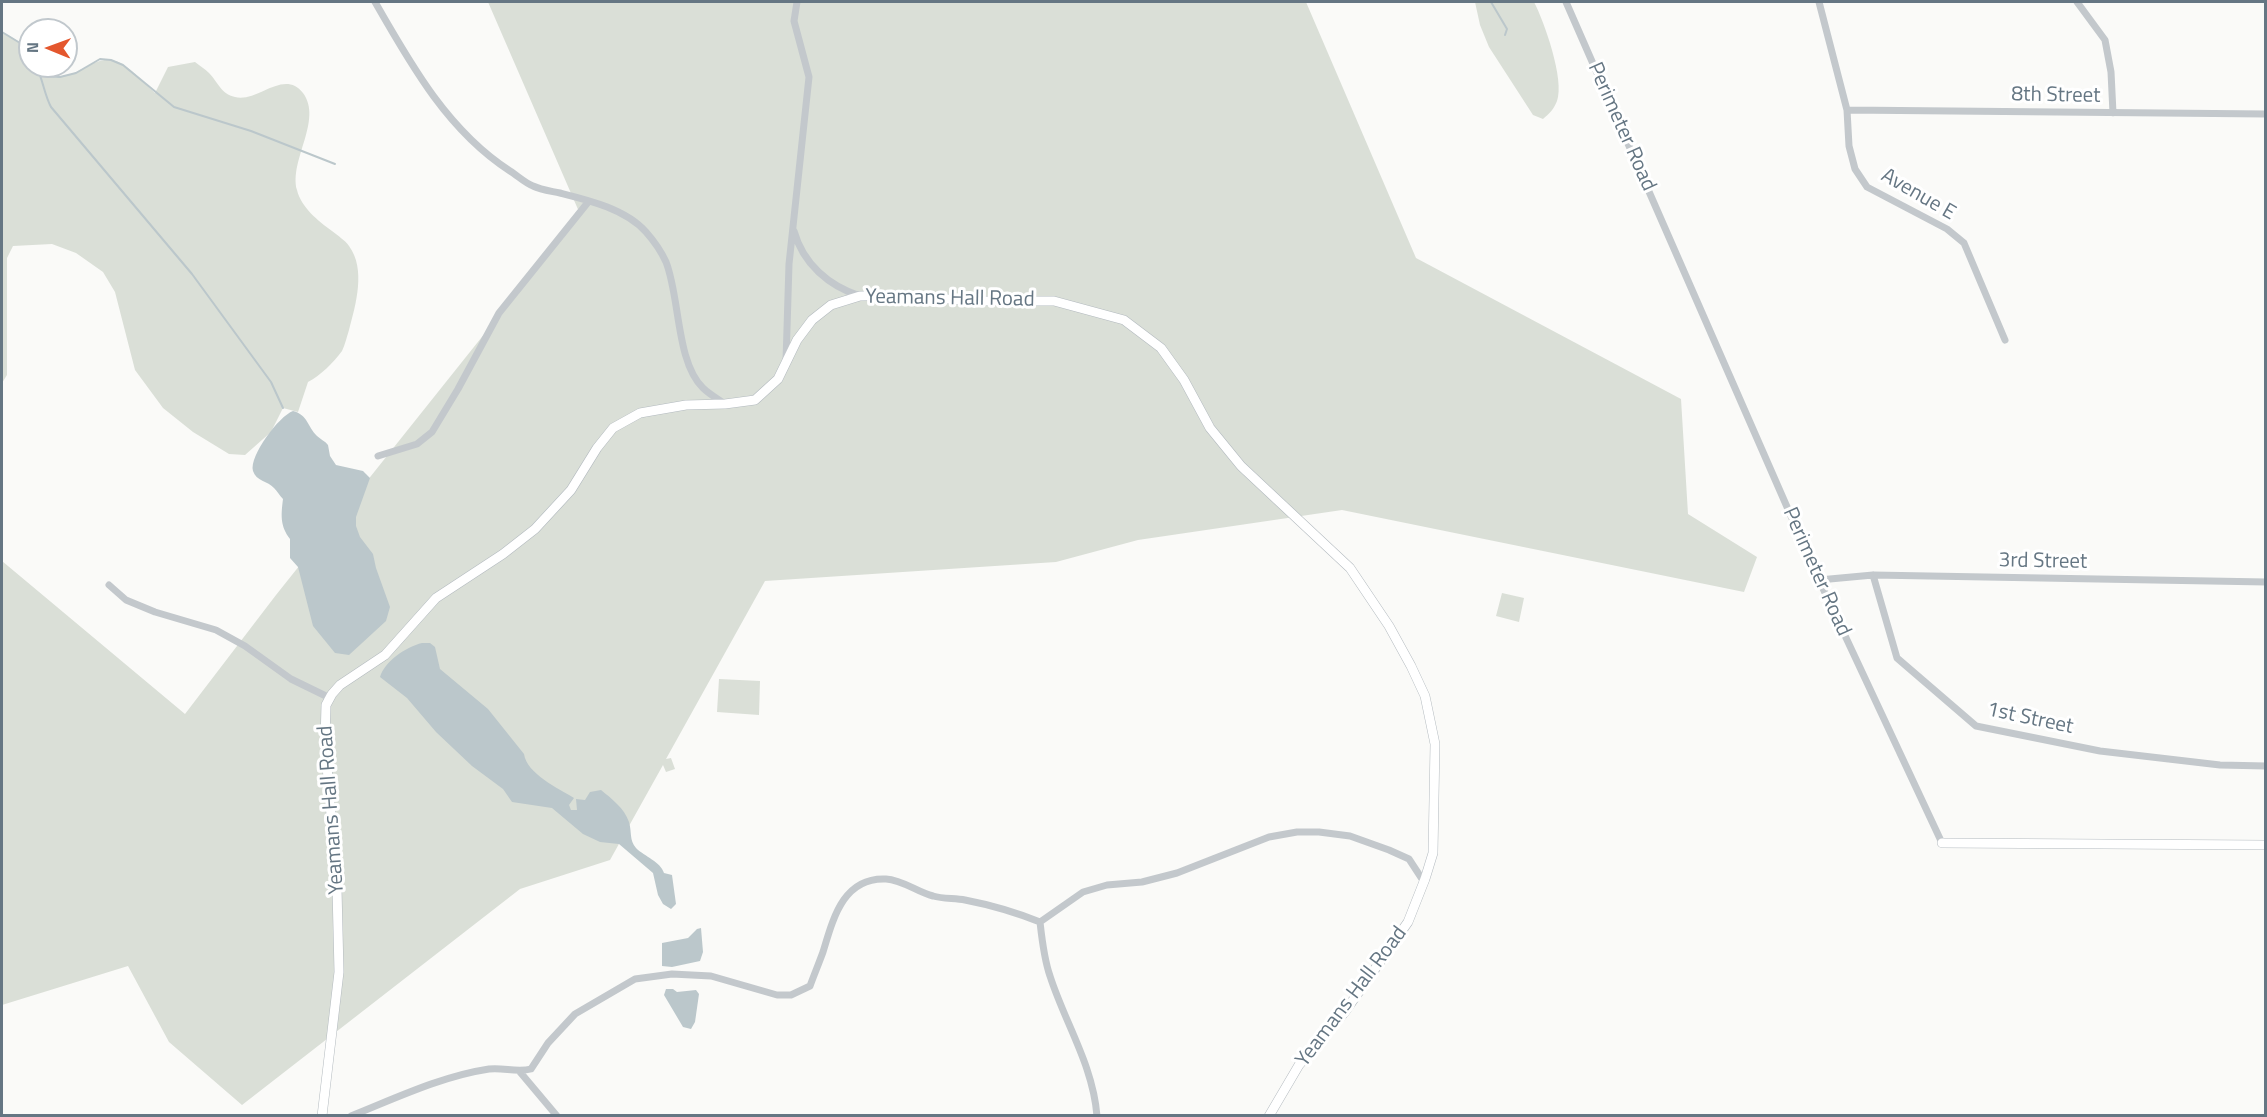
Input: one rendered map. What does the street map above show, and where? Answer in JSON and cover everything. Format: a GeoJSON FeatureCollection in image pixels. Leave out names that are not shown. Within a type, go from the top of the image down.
{"type":"FeatureCollection","features":[{"type":"Feature","properties":{"kind":"street"},"geometry":{"type":"LineString","coordinates":[[375,2],[414,68],[444,110],[484,152],[533,186],[589,201],[622,214],[642,227],[656,244],[666,264],[686,353],[694,376],[703,388],[725,404]]}},
{"type":"Feature","properties":{"kind":"street"},"geometry":{"type":"LineString","coordinates":[[786,363],[793,225],[809,77],[794,21],[797,2]]}},
{"type":"Feature","properties":{"kind":"street","name":"Perimeter Road"},"geometry":{"type":"LineString","coordinates":[[1566,2],[1819,580],[1942,843],[2265,845]]}},
{"type":"Feature","properties":{"kind":"street","name":"Avenue E"},"geometry":{"type":"LineString","coordinates":[[1819,2],[1847,111],[1849,146],[1855,169],[1868,187],[1947,229],[1964,243],[2005,340]]}},
{"type":"Feature","properties":{"kind":"street"},"geometry":{"type":"LineString","coordinates":[[2077,2],[2105,40],[2111,72],[2113,113]]}},
{"type":"Feature","properties":{"kind":"street","name":"8th Street"},"geometry":{"type":"LineString","coordinates":[[1847,111],[2265,114]]}},
{"type":"Feature","properties":{"kind":"street"},"geometry":{"type":"LineString","coordinates":[[378,456],[417,444],[432,432],[499,313],[589,201]]}},
{"type":"Feature","properties":{"kind":"street"},"geometry":{"type":"LineString","coordinates":[[793,225],[795,236],[813,267],[834,285],[860,296]]}},
{"type":"Feature","properties":{"kind":"street","name":"Yeamans Hall Road"},"geometry":{"type":"LineString","coordinates":[[322,1116],[340,951],[325,741],[326,705],[330,698],[340,685],[385,655],[436,598],[503,554],[535,529],[571,490],[597,448],[613,428],[640,413],[686,405],[725,404],[755,400],[778,379],[797,340],[812,320],[831,305],[860,296],[901,295],[972,301],[1054,301],[1124,320],[1161,348],[1184,380],[1210,428],[1241,466],[1350,568],[1389,626],[1425,696],[1435,744],[1433,853],[1424,882],[1408,922],[1344,1013],[1299,1065],[1269,1116]]}},
{"type":"Feature","properties":{"kind":"street","name":"3rd Street"},"geometry":{"type":"LineString","coordinates":[[1819,580],[1873,575],[2265,582]]}},
{"type":"Feature","properties":{"kind":"street","name":"1st Street"},"geometry":{"type":"LineString","coordinates":[[1873,575],[1897,658],[1977,726],[2100,751],[2220,765],[2265,766]]}},
{"type":"Feature","properties":{"kind":"street"},"geometry":{"type":"LineString","coordinates":[[109,585],[126,600],[155,612],[216,630],[245,646],[291,679],[330,698]]}},
{"type":"Feature","properties":{"kind":"street"},"geometry":{"type":"LineString","coordinates":[[1040,922],[1083,892],[1107,885],[1142,882],[1176,873],[1269,837],[1297,832],[1350,836],[1389,850],[1409,859],[1424,882]]}},
{"type":"Feature","properties":{"kind":"street"},"geometry":{"type":"LineString","coordinates":[[351,1116],[458,1076],[492,1068],[520,1072],[531,1069],[548,1043],[575,1014],[635,979],[672,974],[711,976],[777,995],[790,995],[810,986],[838,905],[850,891],[861,883],[887,879],[934,897],[1004,908],[1040,922]]}},
{"type":"Feature","properties":{"kind":"street"},"geometry":{"type":"LineString","coordinates":[[1040,922],[1050,976],[1081,1052],[1093,1090],[1096,1116]]}},
{"type":"Feature","properties":{"kind":"street"},"geometry":{"type":"LineString","coordinates":[[520,1072],[557,1116]]}},
{"type":"Feature","properties":{"kind":"shaded area"},"geometry":{"type":"Polygon","coordinates":[[[488,2],[1306,2],[1416,258],[1681,399],[1688,514],[1757,557],[1744,592],[1342,510],[1138,540],[1056,562],[765,581],[666,759],[671,758],[675,769],[666,772],[663,765],[610,860],[520,889],[242,1105],[169,1042],[128,966],[2,1005],[2,561],[185,714],[276,595],[580,214],[488,2]]]}},
{"type":"Feature","properties":{"kind":"shaded area"},"geometry":{"type":"Polygon","coordinates":[[[1475,2],[1534,2],[1548,36],[1556,65],[1559,91],[1557,101],[1543,119],[1533,115],[1489,47],[1480,25],[1475,2]]]}},
{"type":"Feature","properties":{"kind":"shaded area"},"geometry":{"type":"Polygon","coordinates":[[[2,32],[18,42],[18,78],[78,78],[78,71],[99,61],[114,60],[131,70],[155,93],[168,67],[195,62],[209,73],[223,90],[235,97],[243,98],[287,84],[296,86],[303,93],[308,104],[309,115],[308,128],[297,166],[297,190],[302,202],[311,213],[349,246],[357,265],[358,287],[342,351],[318,376],[308,382],[298,412],[283,408],[271,432],[245,455],[229,454],[193,432],[163,408],[135,370],[115,292],[103,272],[76,253],[52,244],[13,246],[7,258],[7,375],[2,383],[2,32]]]}},
{"type":"Feature","properties":{"kind":"shaded area"},"geometry":{"type":"Polygon","coordinates":[[[293,411],[302,415],[317,436],[328,445],[330,456],[336,465],[363,471],[370,478],[356,517],[356,526],[360,537],[373,554],[390,607],[386,621],[349,655],[335,653],[313,626],[298,567],[290,558],[290,539],[284,530],[282,520],[283,499],[274,488],[257,477],[253,471],[256,456],[266,437],[280,420],[293,411]]]}},
{"type":"Feature","properties":{"kind":"shaded area"},"geometry":{"type":"Polygon","coordinates":[[[1502,593],[1524,598],[1519,622],[1496,616],[1502,593]]]}},
{"type":"Feature","properties":{"kind":"shaded area"},"geometry":{"type":"Polygon","coordinates":[[[422,643],[430,643],[435,647],[440,669],[488,709],[524,754],[531,768],[544,780],[574,798],[569,805],[571,810],[577,810],[576,799],[585,800],[590,792],[601,790],[617,804],[629,822],[636,848],[656,862],[664,873],[672,875],[676,904],[671,909],[663,904],[658,895],[653,873],[619,844],[600,842],[583,834],[552,808],[512,802],[503,789],[472,766],[436,732],[407,698],[380,677],[386,666],[397,655],[422,643]]]}},
{"type":"Feature","properties":{"kind":"shaded area"},"geometry":{"type":"Polygon","coordinates":[[[719,679],[760,681],[759,715],[717,712],[719,679]]]}},
{"type":"Feature","properties":{"kind":"shaded area"},"geometry":{"type":"Polygon","coordinates":[[[701,928],[703,952],[700,961],[672,967],[662,966],[662,943],[688,938],[701,928]]]}},
{"type":"Feature","properties":{"kind":"shaded area"},"geometry":{"type":"Polygon","coordinates":[[[666,989],[673,989],[677,992],[696,990],[699,994],[695,1022],[691,1029],[683,1027],[664,995],[666,989]]]}},
{"type":"Feature","properties":{"kind":"waterway"},"geometry":{"type":"LineString","coordinates":[[1491,2],[1507,29],[1505,35]]}},
{"type":"Feature","properties":{"kind":"waterway"},"geometry":{"type":"LineString","coordinates":[[2,32],[18,42]]}},
{"type":"Feature","properties":{"kind":"waterway"},"geometry":{"type":"LineString","coordinates":[[78,72],[100,59],[111,60],[123,65],[174,107],[251,131],[335,164]]}},
{"type":"Feature","properties":{"kind":"waterway"},"geometry":{"type":"LineString","coordinates":[[41,78],[51,107],[192,274],[271,382],[283,408]]}}]}
